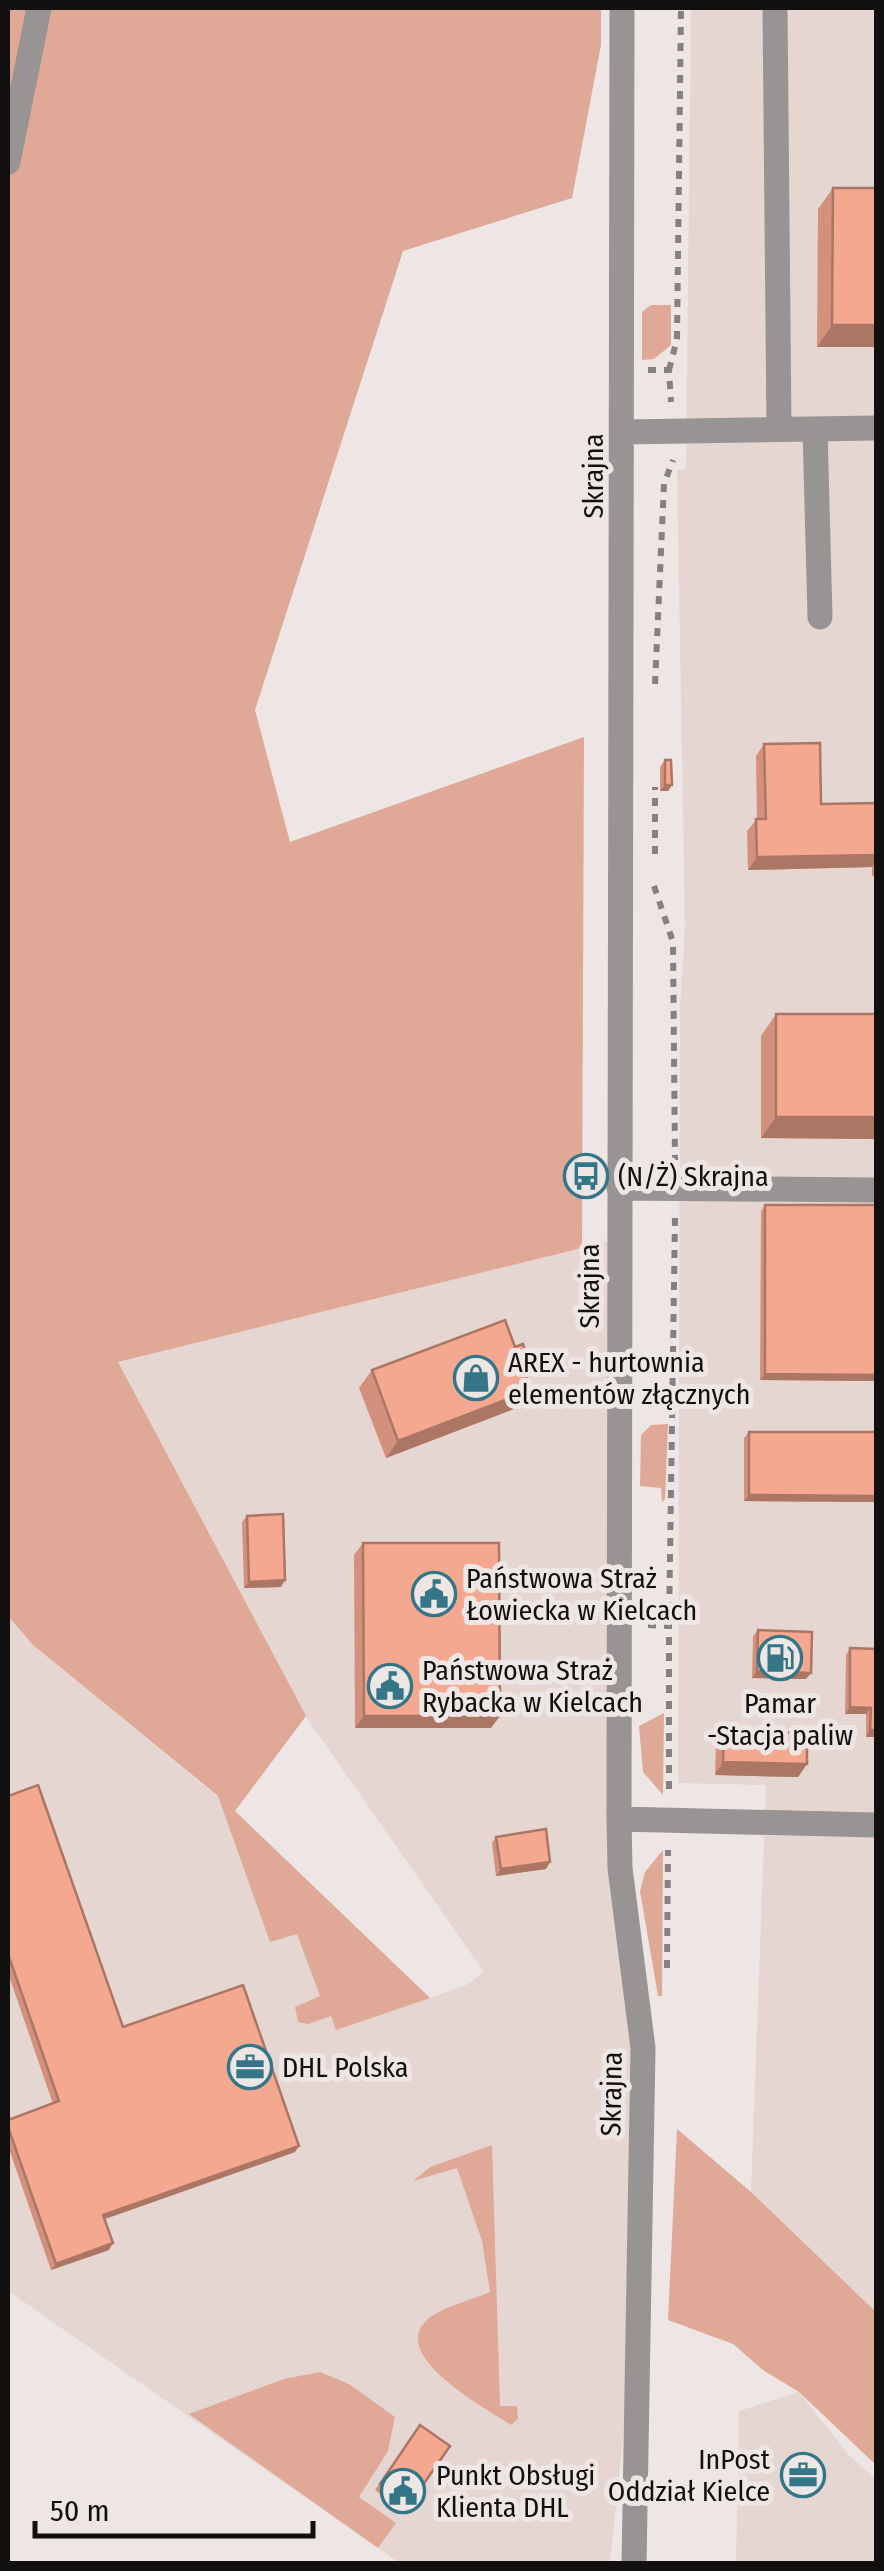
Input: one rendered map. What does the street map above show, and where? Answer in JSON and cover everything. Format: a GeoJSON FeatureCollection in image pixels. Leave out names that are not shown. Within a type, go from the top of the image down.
{"type":"FeatureCollection","features":[{"type":"Feature","properties":{"kind":"street"},"geometry":{"type":"LineString","coordinates":[[8,162],[38,8]]}},
{"type":"Feature","properties":{"kind":"street","name":"Skrajna"},"geometry":{"type":"LineString","coordinates":[[622,8],[619,1819],[620,1868],[643,2048],[634,2564]]}},
{"type":"Feature","properties":{"kind":"street"},"geometry":{"type":"LineString","coordinates":[[775,8],[779,430]]}},
{"type":"Feature","properties":{"kind":"street"},"geometry":{"type":"LineString","coordinates":[[624,432],[876,428]]}},
{"type":"Feature","properties":{"kind":"street"},"geometry":{"type":"LineString","coordinates":[[814,429],[820,617]]}},
{"type":"Feature","properties":{"kind":"street"},"geometry":{"type":"LineString","coordinates":[[619,1188],[876,1190]]}},
{"type":"Feature","properties":{"kind":"street"},"geometry":{"type":"LineString","coordinates":[[619,1819],[876,1825]]}},
{"type":"Feature","properties":{"kind":"path"},"geometry":{"type":"LineString","coordinates":[[655,690],[664,484],[673,468],[669,370],[677,339],[680,8]]}},
{"type":"Feature","properties":{"kind":"path"},"geometry":{"type":"LineString","coordinates":[[644,370],[669,370]]}},
{"type":"Feature","properties":{"kind":"path"},"geometry":{"type":"LineString","coordinates":[[654,864],[655,780]]}},
{"type":"Feature","properties":{"kind":"path"},"geometry":{"type":"LineString","coordinates":[[654,883],[656,904],[673,942],[675,1188],[669,1626]]}},
{"type":"Feature","properties":{"kind":"shaded area"},"geometry":{"type":"Polygon","coordinates":[[[8,8],[601,8],[601,45],[572,198],[403,251],[255,710],[290,842],[584,737],[582,1248],[118,1362],[306,1716],[235,1811],[430,1998],[336,2030],[331,2016],[308,2024],[298,2022],[295,2007],[320,1996],[297,1934],[270,1942],[218,1796],[33,1645],[8,1616],[8,8]]]}},
{"type":"Feature","properties":{"kind":"shaded area"},"geometry":{"type":"Polygon","coordinates":[[[691,8],[876,8],[876,2312],[751,2192],[766,1785],[678,1783],[680,1009],[685,928],[677,470],[686,469],[691,8]]]}},
{"type":"Feature","properties":{"kind":"shaded area"},"geometry":{"type":"Polygon","coordinates":[[[651,305],[671,305],[671,345],[654,359],[642,360],[642,312],[651,305]]]}},
{"type":"Feature","properties":{"kind":"shaded area"},"geometry":{"type":"Polygon","coordinates":[[[619,1239],[619,1819],[639,2001],[633,2339],[610,2563],[400,2563],[8,2291],[8,1616],[33,1645],[235,1811],[430,1998],[466,1985],[484,1972],[304,1714],[193,1512],[118,1362],[619,1239]]]}},
{"type":"Feature","properties":{"kind":"shaded area"},"geometry":{"type":"Polygon","coordinates":[[[668,1424],[662,1502],[661,1488],[640,1486],[641,1435],[651,1425],[668,1424]]]}},
{"type":"Feature","properties":{"kind":"shaded area"},"geometry":{"type":"Polygon","coordinates":[[[664,1713],[663,1795],[643,1772],[639,1726],[664,1713]]]}},
{"type":"Feature","properties":{"kind":"shaded area"},"geometry":{"type":"Polygon","coordinates":[[[663,1850],[662,1996],[658,1996],[640,1891],[645,1872],[663,1850]]]}},
{"type":"Feature","properties":{"kind":"shaded area"},"geometry":{"type":"Polygon","coordinates":[[[677,2129],[751,2192],[876,2312],[876,2465],[799,2392],[763,2370],[733,2344],[668,2320],[677,2129]]]}},
{"type":"Feature","properties":{"kind":"shaded area"},"geometry":{"type":"Polygon","coordinates":[[[492,2145],[500,2406],[517,2406],[518,2419],[511,2425],[443,2378],[419,2346],[419,2330],[432,2316],[490,2292],[482,2241],[457,2168],[413,2181],[430,2167],[492,2145]]]}},
{"type":"Feature","properties":{"kind":"shaded area"},"geometry":{"type":"Polygon","coordinates":[[[320,2372],[349,2384],[395,2417],[388,2451],[359,2497],[396,2523],[378,2548],[189,2414],[284,2379],[320,2372]]]}},
{"type":"Feature","properties":{"kind":"shaded area","name":"InPost Oddział Kielce"},"geometry":{"type":"Polygon","coordinates":[[[799,2392],[848,2454],[876,2480],[876,2563],[736,2564],[739,2411],[799,2392]]]}},
{"type":"Feature","properties":{"kind":"building"},"geometry":{"type":"Polygon","coordinates":[[[833,188],[876,188],[876,325],[832,325],[833,188]]]}},
{"type":"Feature","properties":{"kind":"building"},"geometry":{"type":"Polygon","coordinates":[[[820,743],[821,804],[876,803],[876,855],[757,857],[756,819],[766,819],[764,744],[820,743]]]}},
{"type":"Feature","properties":{"kind":"building"},"geometry":{"type":"Polygon","coordinates":[[[665,760],[671,760],[672,785],[665,785],[665,760]]]}},
{"type":"Feature","properties":{"kind":"building"},"geometry":{"type":"Polygon","coordinates":[[[776,1014],[876,1014],[876,1117],[776,1117],[776,1014]]]}},
{"type":"Feature","properties":{"kind":"building"},"geometry":{"type":"Polygon","coordinates":[[[765,1205],[876,1205],[876,1375],[765,1374],[765,1205]]]}},
{"type":"Feature","properties":{"kind":"building"},"geometry":{"type":"Polygon","coordinates":[[[505,1320],[515,1347],[523,1344],[529,1362],[522,1365],[531,1390],[398,1441],[372,1370],[505,1320]]]}},
{"type":"Feature","properties":{"kind":"building"},"geometry":{"type":"Polygon","coordinates":[[[749,1432],[876,1432],[876,1496],[749,1495],[749,1432]]]}},
{"type":"Feature","properties":{"kind":"building"},"geometry":{"type":"Polygon","coordinates":[[[283,1514],[285,1580],[249,1582],[247,1516],[283,1514]]]}},
{"type":"Feature","properties":{"kind":"building"},"geometry":{"type":"Polygon","coordinates":[[[363,1543],[499,1543],[500,1716],[364,1716],[363,1543]]]}},
{"type":"Feature","properties":{"kind":"building","name":"Pamar -Stacja paliw"},"geometry":{"type":"Polygon","coordinates":[[[758,1630],[812,1632],[811,1673],[757,1671],[758,1630]]]}},
{"type":"Feature","properties":{"kind":"building"},"geometry":{"type":"Polygon","coordinates":[[[850,1648],[876,1649],[876,1730],[870,1730],[871,1708],[850,1707],[850,1648]]]}},
{"type":"Feature","properties":{"kind":"building"},"geometry":{"type":"Polygon","coordinates":[[[724,1731],[807,1733],[807,1764],[723,1762],[724,1731]]]}},
{"type":"Feature","properties":{"kind":"building"},"geometry":{"type":"Polygon","coordinates":[[[38,1785],[123,2027],[243,1985],[299,2146],[103,2215],[113,2243],[56,2264],[8,2127],[8,2120],[59,2101],[8,1954],[8,1796],[38,1785]]]}},
{"type":"Feature","properties":{"kind":"building"},"geometry":{"type":"Polygon","coordinates":[[[546,1829],[550,1862],[501,1869],[496,1837],[546,1829]]]}},
{"type":"Feature","properties":{"kind":"building"},"geometry":{"type":"Polygon","coordinates":[[[420,2425],[450,2446],[409,2505],[380,2484],[420,2425]]]}},
{"type":"Feature","properties":{"kind":"place","name":"(N/Ż) Skrajna"},"geometry":{"type":"Point","coordinates":[586,1176]}},
{"type":"Feature","properties":{"kind":"place","name":"AREX - hurtownia elementów złącznych"},"geometry":{"type":"Point","coordinates":[476,1378]}},
{"type":"Feature","properties":{"kind":"place","name":"Państwowa Straż Łowiecka w Kielcach"},"geometry":{"type":"Point","coordinates":[434,1594]}},
{"type":"Feature","properties":{"kind":"place","name":"Pamar -Stacja paliw"},"geometry":{"type":"Point","coordinates":[780,1658]}},
{"type":"Feature","properties":{"kind":"place","name":"Państwowa Straż Rybacka w Kielcach"},"geometry":{"type":"Point","coordinates":[390,1686]}},
{"type":"Feature","properties":{"kind":"place","name":"DHL Polska"},"geometry":{"type":"Point","coordinates":[250,2067]}},
{"type":"Feature","properties":{"kind":"place","name":"InPost Oddział Kielce"},"geometry":{"type":"Point","coordinates":[803,2475]}},
{"type":"Feature","properties":{"kind":"place","name":"Punkt Obsługi Klienta DHL"},"geometry":{"type":"Point","coordinates":[403,2491]}}]}
